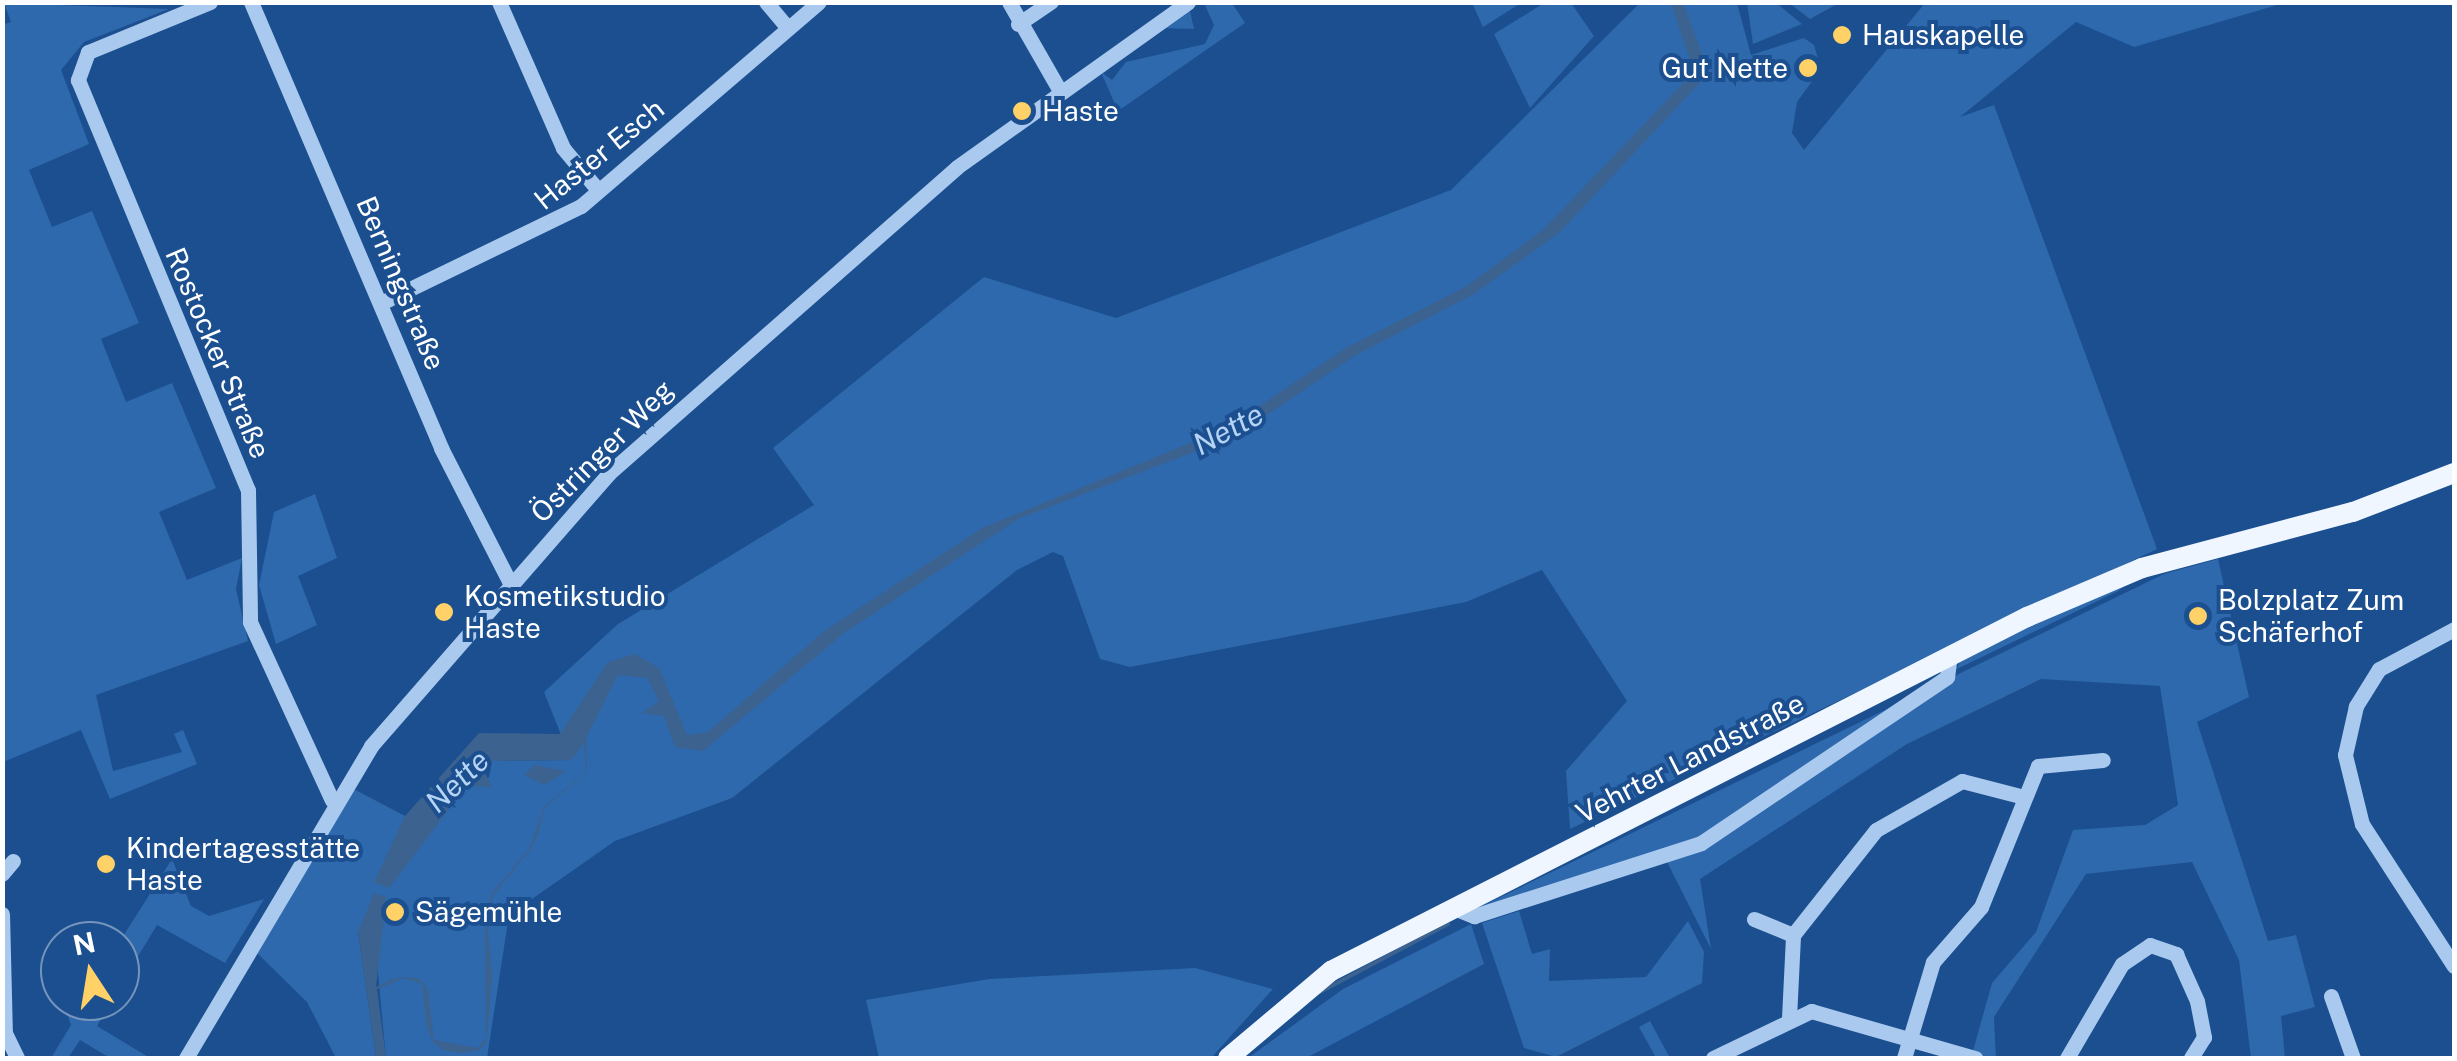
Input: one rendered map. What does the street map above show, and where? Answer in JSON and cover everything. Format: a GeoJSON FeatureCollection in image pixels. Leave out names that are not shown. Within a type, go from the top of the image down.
{"type":"FeatureCollection","features":[{"type":"Feature","properties":{"kind":"main road","name":"Vehrter Landstraße"},"geometry":{"type":"LineString","coordinates":[[1228,1058],[1331,971],[1950,656],[2142,568],[2353,512],[2454,473]]}},
{"type":"Feature","properties":{"kind":"street","name":"Rostocker Straße"},"geometry":{"type":"LineString","coordinates":[[210,2],[88,52],[78,80],[248,490],[250,622],[332,800]]}},
{"type":"Feature","properties":{"kind":"street","name":"Berningstraße"},"geometry":{"type":"LineString","coordinates":[[251,2],[384,302],[448,462],[510,581]]}},
{"type":"Feature","properties":{"kind":"street"},"geometry":{"type":"LineString","coordinates":[[499,2],[562,148],[598,190]]}},
{"type":"Feature","properties":{"kind":"street"},"geometry":{"type":"LineString","coordinates":[[766,2],[786,26]]}},
{"type":"Feature","properties":{"kind":"street","name":"Haster Esch"},"geometry":{"type":"LineString","coordinates":[[384,302],[540,233],[598,190],[786,26],[820,2]]}},
{"type":"Feature","properties":{"kind":"street"},"geometry":{"type":"LineString","coordinates":[[1009,2],[1018,24],[1060,91]]}},
{"type":"Feature","properties":{"kind":"street"},"geometry":{"type":"LineString","coordinates":[[1018,24],[1051,2]]}},
{"type":"Feature","properties":{"kind":"street","name":"Östringer Weg"},"geometry":{"type":"LineString","coordinates":[[186,1058],[332,800],[510,581],[689,399],[1060,91],[1188,2]]}},
{"type":"Feature","properties":{"kind":"street"},"geometry":{"type":"LineString","coordinates":[[2454,628],[2379,669],[2356,706],[2345,755],[2362,824],[2454,966]]}},
{"type":"Feature","properties":{"kind":"street","name":"Vehrter Landstraße"},"geometry":{"type":"LineString","coordinates":[[1454,908],[1474,916],[1662,862],[1874,729],[1947,676],[1950,656]]}},
{"type":"Feature","properties":{"kind":"street"},"geometry":{"type":"LineString","coordinates":[[1904,1058],[1933,962],[1981,907],[2038,766],[2103,760]]}},
{"type":"Feature","properties":{"kind":"street"},"geometry":{"type":"LineString","coordinates":[[1790,1018],[1793,935],[1876,830],[1962,781],[2024,797]]}},
{"type":"Feature","properties":{"kind":"street"},"geometry":{"type":"LineString","coordinates":[[2,914],[5,1032],[17,1058]]}},
{"type":"Feature","properties":{"kind":"street"},"geometry":{"type":"LineString","coordinates":[[1754,919],[1793,935]]}},
{"type":"Feature","properties":{"kind":"street"},"geometry":{"type":"LineString","coordinates":[[2066,1058],[2122,964],[2150,945],[2176,954],[2197,1002],[2204,1037],[2190,1058]]}},
{"type":"Feature","properties":{"kind":"street"},"geometry":{"type":"LineString","coordinates":[[2331,996],[2353,1058]]}},
{"type":"Feature","properties":{"kind":"street"},"geometry":{"type":"LineString","coordinates":[[1713,1058],[1790,1018],[1833,1014],[1975,1058]]}},
{"type":"Feature","properties":{"kind":"shaded area"},"geometry":{"type":"Polygon","coordinates":[[[4,3],[169,9],[84,42],[61,70],[89,144],[29,170],[52,227],[92,211],[139,323],[101,339],[126,402],[172,383],[216,488],[159,512],[187,580],[242,558],[236,589],[248,641],[96,695],[113,771],[182,752],[174,734],[183,730],[197,764],[110,799],[81,730],[3,762],[2,25],[11,22],[4,3]]]}},
{"type":"Feature","properties":{"kind":"shaded area"},"geometry":{"type":"Polygon","coordinates":[[[1204,3],[1232,3],[1245,23],[1118,111],[1101,72],[1112,80],[1126,62],[1205,44],[1214,25],[1204,3]]]}},
{"type":"Feature","properties":{"kind":"shaded area"},"geometry":{"type":"Polygon","coordinates":[[[1472,3],[1521,3],[1483,27],[1472,3]]]}},
{"type":"Feature","properties":{"kind":"shaded area","name":"Gut Nette"},"geometry":{"type":"Polygon","coordinates":[[[1544,3],[1571,3],[1594,36],[1530,108],[1494,34],[1544,3]]]}},
{"type":"Feature","properties":{"kind":"shaded area"},"geometry":{"type":"Polygon","coordinates":[[[1640,3],[1737,3],[1751,55],[1804,38],[1814,45],[1821,69],[1797,102],[1792,133],[1804,150],[1925,3],[2284,3],[2134,47],[2076,22],[1960,117],[1994,105],[2157,549],[1570,829],[1566,771],[1627,701],[1542,570],[1466,602],[1130,667],[1100,659],[1063,556],[1053,552],[1017,570],[732,798],[615,841],[509,915],[487,1058],[386,1058],[377,963],[358,932],[376,1058],[336,1058],[307,1002],[256,952],[348,786],[405,816],[423,838],[467,786],[489,777],[492,761],[571,760],[544,692],[618,624],[814,505],[773,448],[984,277],[1116,318],[1451,190],[1640,3]]]}},
{"type":"Feature","properties":{"kind":"shaded area"},"geometry":{"type":"Polygon","coordinates":[[[1747,3],[1776,3],[1802,24],[1753,44],[1747,3]]]}},
{"type":"Feature","properties":{"kind":"shaded area"},"geometry":{"type":"Polygon","coordinates":[[[1789,3],[1839,3],[1810,19],[1789,3]]]}},
{"type":"Feature","properties":{"kind":"shaded area"},"geometry":{"type":"Polygon","coordinates":[[[1190,11],[1194,29],[1162,28],[1186,12],[1190,11]]]}},
{"type":"Feature","properties":{"kind":"shaded area"},"geometry":{"type":"Polygon","coordinates":[[[315,494],[337,558],[298,576],[317,625],[276,644],[259,585],[274,512],[315,494]]]}},
{"type":"Feature","properties":{"kind":"shaded area"},"geometry":{"type":"Polygon","coordinates":[[[2218,559],[2249,697],[2197,722],[2268,941],[2296,935],[2315,1007],[2281,1016],[2285,1058],[2251,1058],[2239,960],[2192,862],[2086,874],[1994,1017],[1996,1058],[1971,1058],[1992,983],[2036,932],[2073,830],[2145,825],[2178,805],[2160,686],[2041,679],[1907,744],[1700,879],[1711,949],[1664,856],[1478,908],[2164,574],[2218,559]]]}},
{"type":"Feature","properties":{"kind":"shaded area"},"geometry":{"type":"Polygon","coordinates":[[[2135,578],[2118,591],[1957,669],[1961,658],[2135,578]]]}},
{"type":"Feature","properties":{"kind":"shaded area"},"geometry":{"type":"Polygon","coordinates":[[[172,859],[191,906],[209,916],[264,899],[225,963],[157,925],[140,953],[140,921],[133,921],[172,859]]]}},
{"type":"Feature","properties":{"kind":"shaded area"},"geometry":{"type":"Polygon","coordinates":[[[1519,911],[1532,954],[1550,949],[1549,981],[1646,977],[1688,921],[1704,952],[1702,983],[1556,1057],[1524,1048],[1482,923],[1519,911]]]}},
{"type":"Feature","properties":{"kind":"shaded area"},"geometry":{"type":"Polygon","coordinates":[[[1471,924],[1484,964],[1306,1058],[1248,1058],[1343,989],[1471,924]]]}},
{"type":"Feature","properties":{"kind":"shaded area"},"geometry":{"type":"Polygon","coordinates":[[[1195,968],[1273,989],[1211,1058],[879,1058],[866,1000],[989,979],[1195,968]]]}},
{"type":"Feature","properties":{"kind":"shaded area"},"geometry":{"type":"Polygon","coordinates":[[[70,1021],[100,1021],[97,1026],[150,1058],[110,1058],[80,1040],[68,1058],[51,1058],[70,1021]]]}},
{"type":"Feature","properties":{"kind":"shaded area"},"geometry":{"type":"Polygon","coordinates":[[[1650,1021],[1670,1058],[1656,1058],[1639,1027],[1650,1021]]]}},
{"type":"Feature","properties":{"kind":"water","name":"Nette"},"geometry":{"type":"Polygon","coordinates":[[[1671,3],[1683,3],[1709,73],[1560,232],[1474,294],[1354,356],[1236,436],[1018,519],[844,633],[703,751],[675,747],[664,716],[642,713],[659,701],[647,678],[618,675],[586,738],[587,771],[545,808],[530,850],[494,894],[487,918],[492,976],[487,1038],[485,1045],[477,1051],[460,1053],[443,1050],[432,1041],[422,984],[404,978],[377,989],[386,1058],[376,1058],[358,932],[374,893],[386,897],[376,987],[392,979],[404,977],[417,978],[428,991],[434,1040],[478,1048],[486,1038],[485,917],[492,893],[529,849],[544,807],[586,771],[584,744],[571,760],[492,761],[484,771],[492,787],[467,786],[389,888],[374,882],[405,816],[479,733],[560,734],[608,662],[635,654],[659,668],[687,735],[708,732],[823,632],[982,528],[1227,428],[1346,348],[1467,286],[1543,230],[1694,72],[1671,3]]]}},
{"type":"Feature","properties":{"kind":"water"},"geometry":{"type":"Polygon","coordinates":[[[534,765],[564,773],[544,785],[524,775],[534,765]]]}},
{"type":"Feature","properties":{"kind":"waterway"},"geometry":{"type":"LineString","coordinates":[[1320,992],[1448,924]]}},
{"type":"Feature","properties":{"kind":"place","name":"Hauskapelle"},"geometry":{"type":"Point","coordinates":[1842,35]}},
{"type":"Feature","properties":{"kind":"place","name":"Gut Nette"},"geometry":{"type":"Point","coordinates":[1808,68]}},
{"type":"Feature","properties":{"kind":"place","name":"Haste"},"geometry":{"type":"Point","coordinates":[1022,111]}},
{"type":"Feature","properties":{"kind":"place","name":"Kosmetikstudio Haste"},"geometry":{"type":"Point","coordinates":[444,612]}},
{"type":"Feature","properties":{"kind":"place","name":"Bolzplatz Zum Schäferhof"},"geometry":{"type":"Point","coordinates":[2198,616]}},
{"type":"Feature","properties":{"kind":"place","name":"Kindertagesstätte Haste"},"geometry":{"type":"Point","coordinates":[106,864]}},
{"type":"Feature","properties":{"kind":"place","name":"Sägemühle"},"geometry":{"type":"Point","coordinates":[395,912]}}]}
